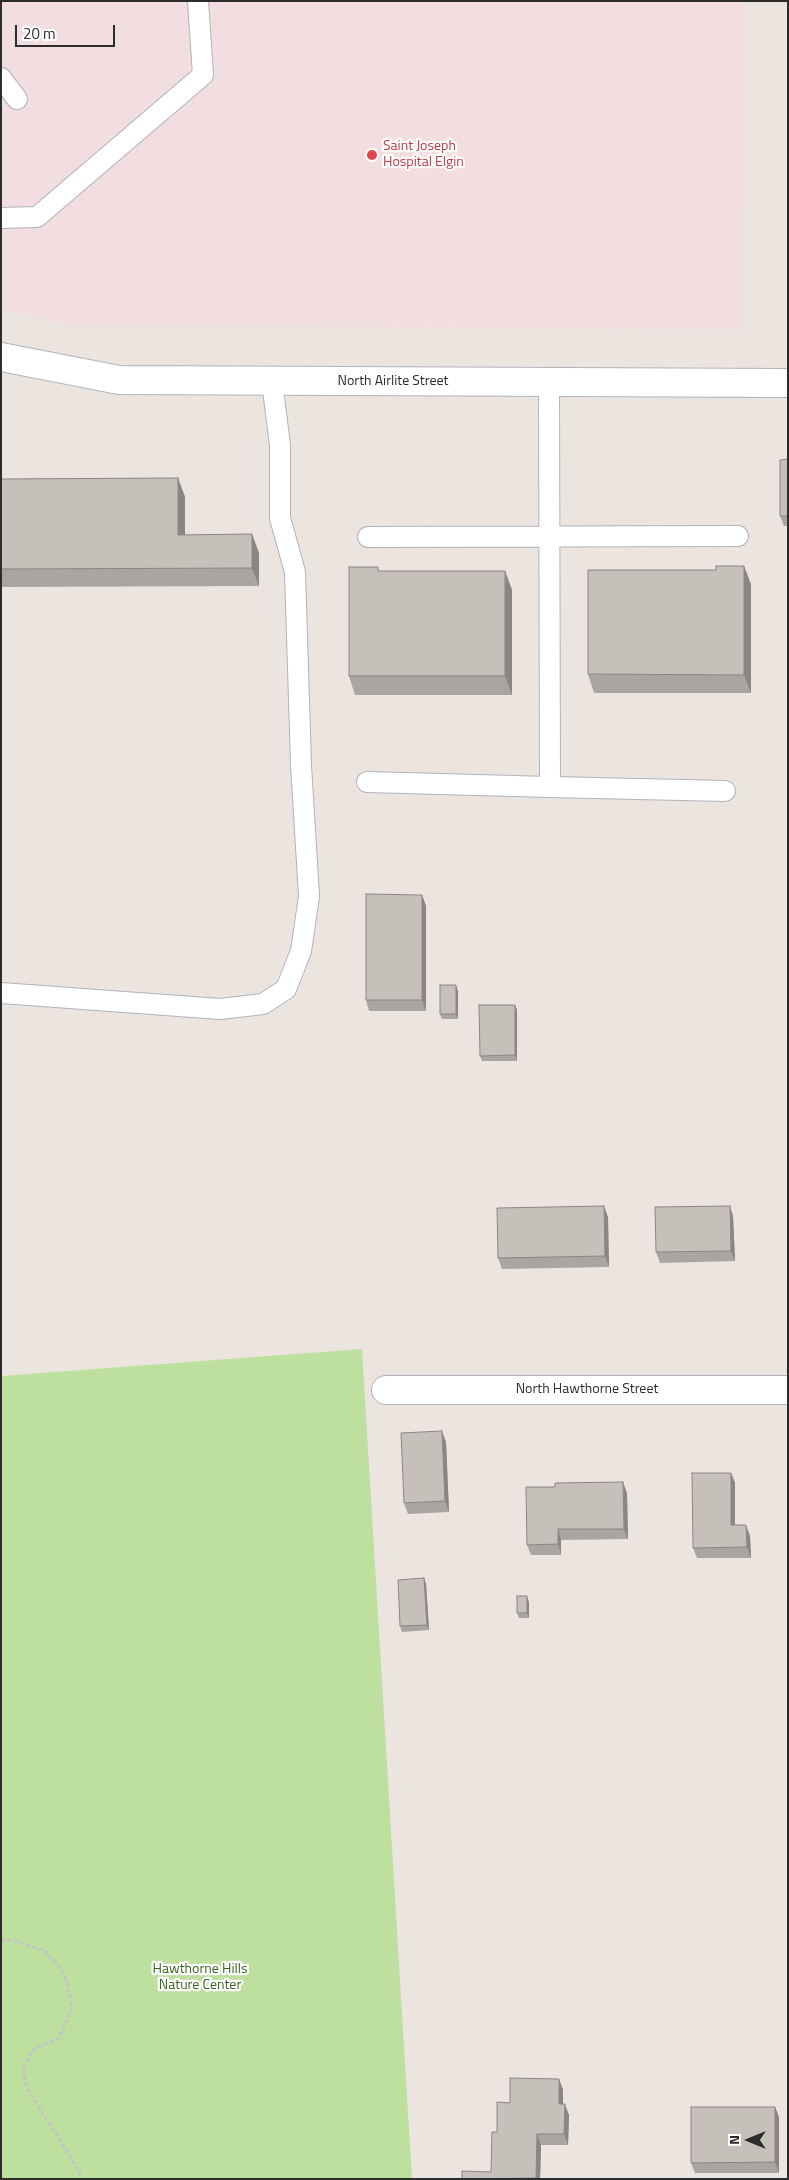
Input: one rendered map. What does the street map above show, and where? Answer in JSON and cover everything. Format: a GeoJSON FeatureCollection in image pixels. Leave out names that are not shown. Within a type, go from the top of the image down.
{"type":"FeatureCollection","features":[{"type":"Feature","properties":{"kind":"street","name":"North Airlite Street"},"geometry":{"type":"LineString","coordinates":[[1,357],[119,380],[788,383]]}},
{"type":"Feature","properties":{"kind":"street","name":"North Hawthorne Street"},"geometry":{"type":"LineString","coordinates":[[386,1390],[788,1390]]}},
{"type":"Feature","properties":{"kind":"lane"},"geometry":{"type":"LineString","coordinates":[[1,218],[36,217],[203,75],[198,1]]}},
{"type":"Feature","properties":{"kind":"lane"},"geometry":{"type":"LineString","coordinates":[[1,78],[17,99]]}},
{"type":"Feature","properties":{"kind":"lane"},"geometry":{"type":"LineString","coordinates":[[1,993],[220,1009],[262,1004],[286,989],[302,951],[309,896],[301,765],[295,572],[280,518],[280,445],[272,382]]}},
{"type":"Feature","properties":{"kind":"lane"},"geometry":{"type":"LineString","coordinates":[[549,383],[550,787]]}},
{"type":"Feature","properties":{"kind":"lane"},"geometry":{"type":"LineString","coordinates":[[368,537],[738,536]]}},
{"type":"Feature","properties":{"kind":"lane"},"geometry":{"type":"LineString","coordinates":[[367,782],[724,791]]}},
{"type":"Feature","properties":{"kind":"path"},"geometry":{"type":"LineString","coordinates":[[1,1941],[12,1940],[45,1951],[65,1974],[72,2008],[59,2038],[34,2049],[23,2068],[27,2088],[78,2169],[82,2179]]}},
{"type":"Feature","properties":{"kind":"shaded area","name":"Saint Joseph Hospital Elgin"},"geometry":{"type":"Polygon","coordinates":[[[1,1],[744,1],[742,329],[68,325],[1,309],[1,1]]]}},
{"type":"Feature","properties":{"kind":"green space","name":"Hawthorne Hills Nature Center"},"geometry":{"type":"Polygon","coordinates":[[[362,1349],[412,2179],[1,2179],[1,1376],[362,1349]]]}},
{"type":"Feature","properties":{"kind":"building"},"geometry":{"type":"Polygon","coordinates":[[[788,459],[788,516],[780,516],[780,460],[788,459]]]}},
{"type":"Feature","properties":{"kind":"building"},"geometry":{"type":"Polygon","coordinates":[[[178,478],[178,535],[252,534],[252,568],[1,569],[1,479],[178,478]]]}},
{"type":"Feature","properties":{"kind":"building"},"geometry":{"type":"Polygon","coordinates":[[[716,566],[744,566],[744,675],[588,674],[588,570],[716,570],[716,566]]]}},
{"type":"Feature","properties":{"kind":"building"},"geometry":{"type":"Polygon","coordinates":[[[349,567],[378,567],[378,571],[505,571],[505,676],[349,676],[349,567]]]}},
{"type":"Feature","properties":{"kind":"building"},"geometry":{"type":"Polygon","coordinates":[[[366,894],[422,895],[422,1000],[366,1000],[366,894]]]}},
{"type":"Feature","properties":{"kind":"building"},"geometry":{"type":"Polygon","coordinates":[[[440,985],[456,985],[456,1014],[440,1014],[440,985]]]}},
{"type":"Feature","properties":{"kind":"building"},"geometry":{"type":"Polygon","coordinates":[[[479,1005],[515,1005],[515,1055],[480,1056],[479,1005]]]}},
{"type":"Feature","properties":{"kind":"building"},"geometry":{"type":"Polygon","coordinates":[[[604,1206],[605,1256],[498,1258],[497,1208],[604,1206]]]}},
{"type":"Feature","properties":{"kind":"building"},"geometry":{"type":"Polygon","coordinates":[[[730,1206],[731,1251],[656,1252],[655,1207],[730,1206]]]}},
{"type":"Feature","properties":{"kind":"building"},"geometry":{"type":"Polygon","coordinates":[[[442,1431],[445,1501],[404,1503],[401,1433],[442,1431]]]}},
{"type":"Feature","properties":{"kind":"building"},"geometry":{"type":"Polygon","coordinates":[[[692,1473],[731,1473],[731,1525],[746,1525],[747,1547],[693,1548],[692,1473]]]}},
{"type":"Feature","properties":{"kind":"building"},"geometry":{"type":"Polygon","coordinates":[[[623,1482],[624,1529],[558,1529],[558,1544],[527,1545],[526,1487],[555,1487],[555,1483],[623,1482]]]}},
{"type":"Feature","properties":{"kind":"building"},"geometry":{"type":"Polygon","coordinates":[[[424,1578],[427,1625],[400,1626],[398,1580],[424,1578]]]}},
{"type":"Feature","properties":{"kind":"building"},"geometry":{"type":"Polygon","coordinates":[[[517,1596],[527,1596],[527,1613],[517,1613],[517,1596]]]}},
{"type":"Feature","properties":{"kind":"building"},"geometry":{"type":"Polygon","coordinates":[[[510,2078],[559,2079],[559,2104],[565,2104],[564,2134],[537,2134],[536,2178],[462,2179],[462,2171],[491,2172],[492,2132],[497,2132],[497,2102],[510,2103],[510,2078]]]}},
{"type":"Feature","properties":{"kind":"building"},"geometry":{"type":"Polygon","coordinates":[[[691,2107],[775,2107],[775,2162],[691,2163],[691,2107]]]}},
{"type":"Feature","properties":{"kind":"place","name":"Saint Joseph Hospital Elgin"},"geometry":{"type":"Point","coordinates":[372,155]}}]}
